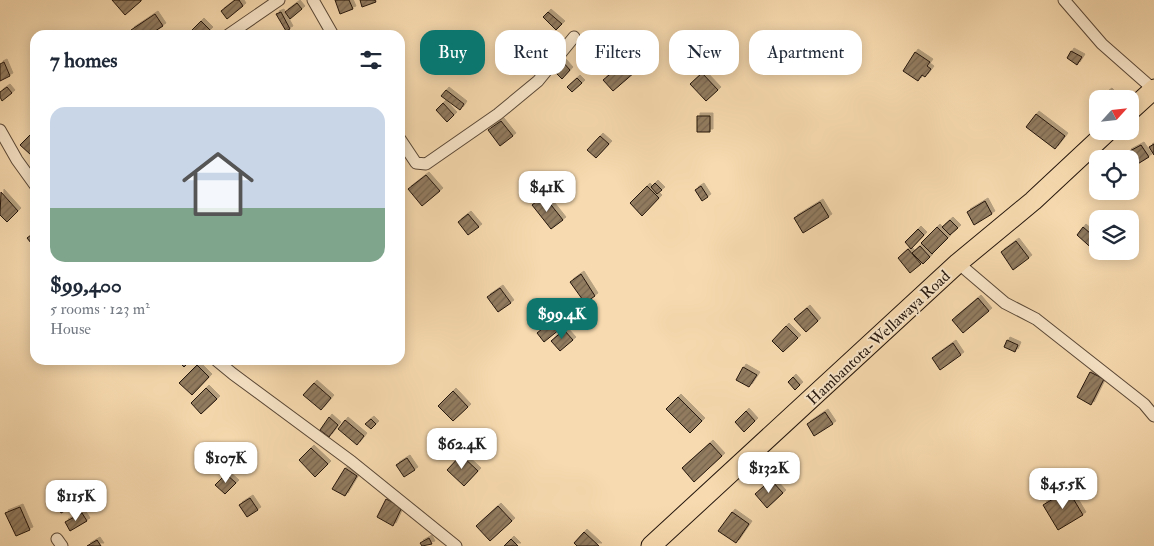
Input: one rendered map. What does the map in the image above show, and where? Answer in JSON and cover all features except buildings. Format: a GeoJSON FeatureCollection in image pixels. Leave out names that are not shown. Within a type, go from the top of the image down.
{"type":"FeatureCollection","features":[{"type":"Feature","properties":{"kind":"highway"},"geometry":{"type":"LineString","coordinates":[[1139,103],[1154,89]]}},
{"type":"Feature","properties":{"kind":"highway","name":"Hambantota-Wellawaya Road"},"geometry":{"type":"LineString","coordinates":[[651,546],[958,263],[1033,201],[1098,140]]}},
{"type":"Feature","properties":{"kind":"street"},"geometry":{"type":"LineString","coordinates":[[235,30],[279,0]]}},
{"type":"Feature","properties":{"kind":"street"},"geometry":{"type":"LineString","coordinates":[[313,0],[330,30]]}},
{"type":"Feature","properties":{"kind":"street"},"geometry":{"type":"LineString","coordinates":[[1064,0],[1102,44],[1154,89]]}},
{"type":"Feature","properties":{"kind":"street"},"geometry":{"type":"LineString","coordinates":[[405,146],[416,163],[426,164],[498,114],[538,81],[574,37]]}},
{"type":"Feature","properties":{"kind":"street"},"geometry":{"type":"LineString","coordinates":[[0,130],[17,160],[30,177]]}},
{"type":"Feature","properties":{"kind":"street"},"geometry":{"type":"LineString","coordinates":[[958,263],[1005,303],[1036,319],[1144,404],[1154,416]]}},
{"type":"Feature","properties":{"kind":"street"},"geometry":{"type":"LineString","coordinates":[[222,365],[352,462],[456,546]]}}]}
